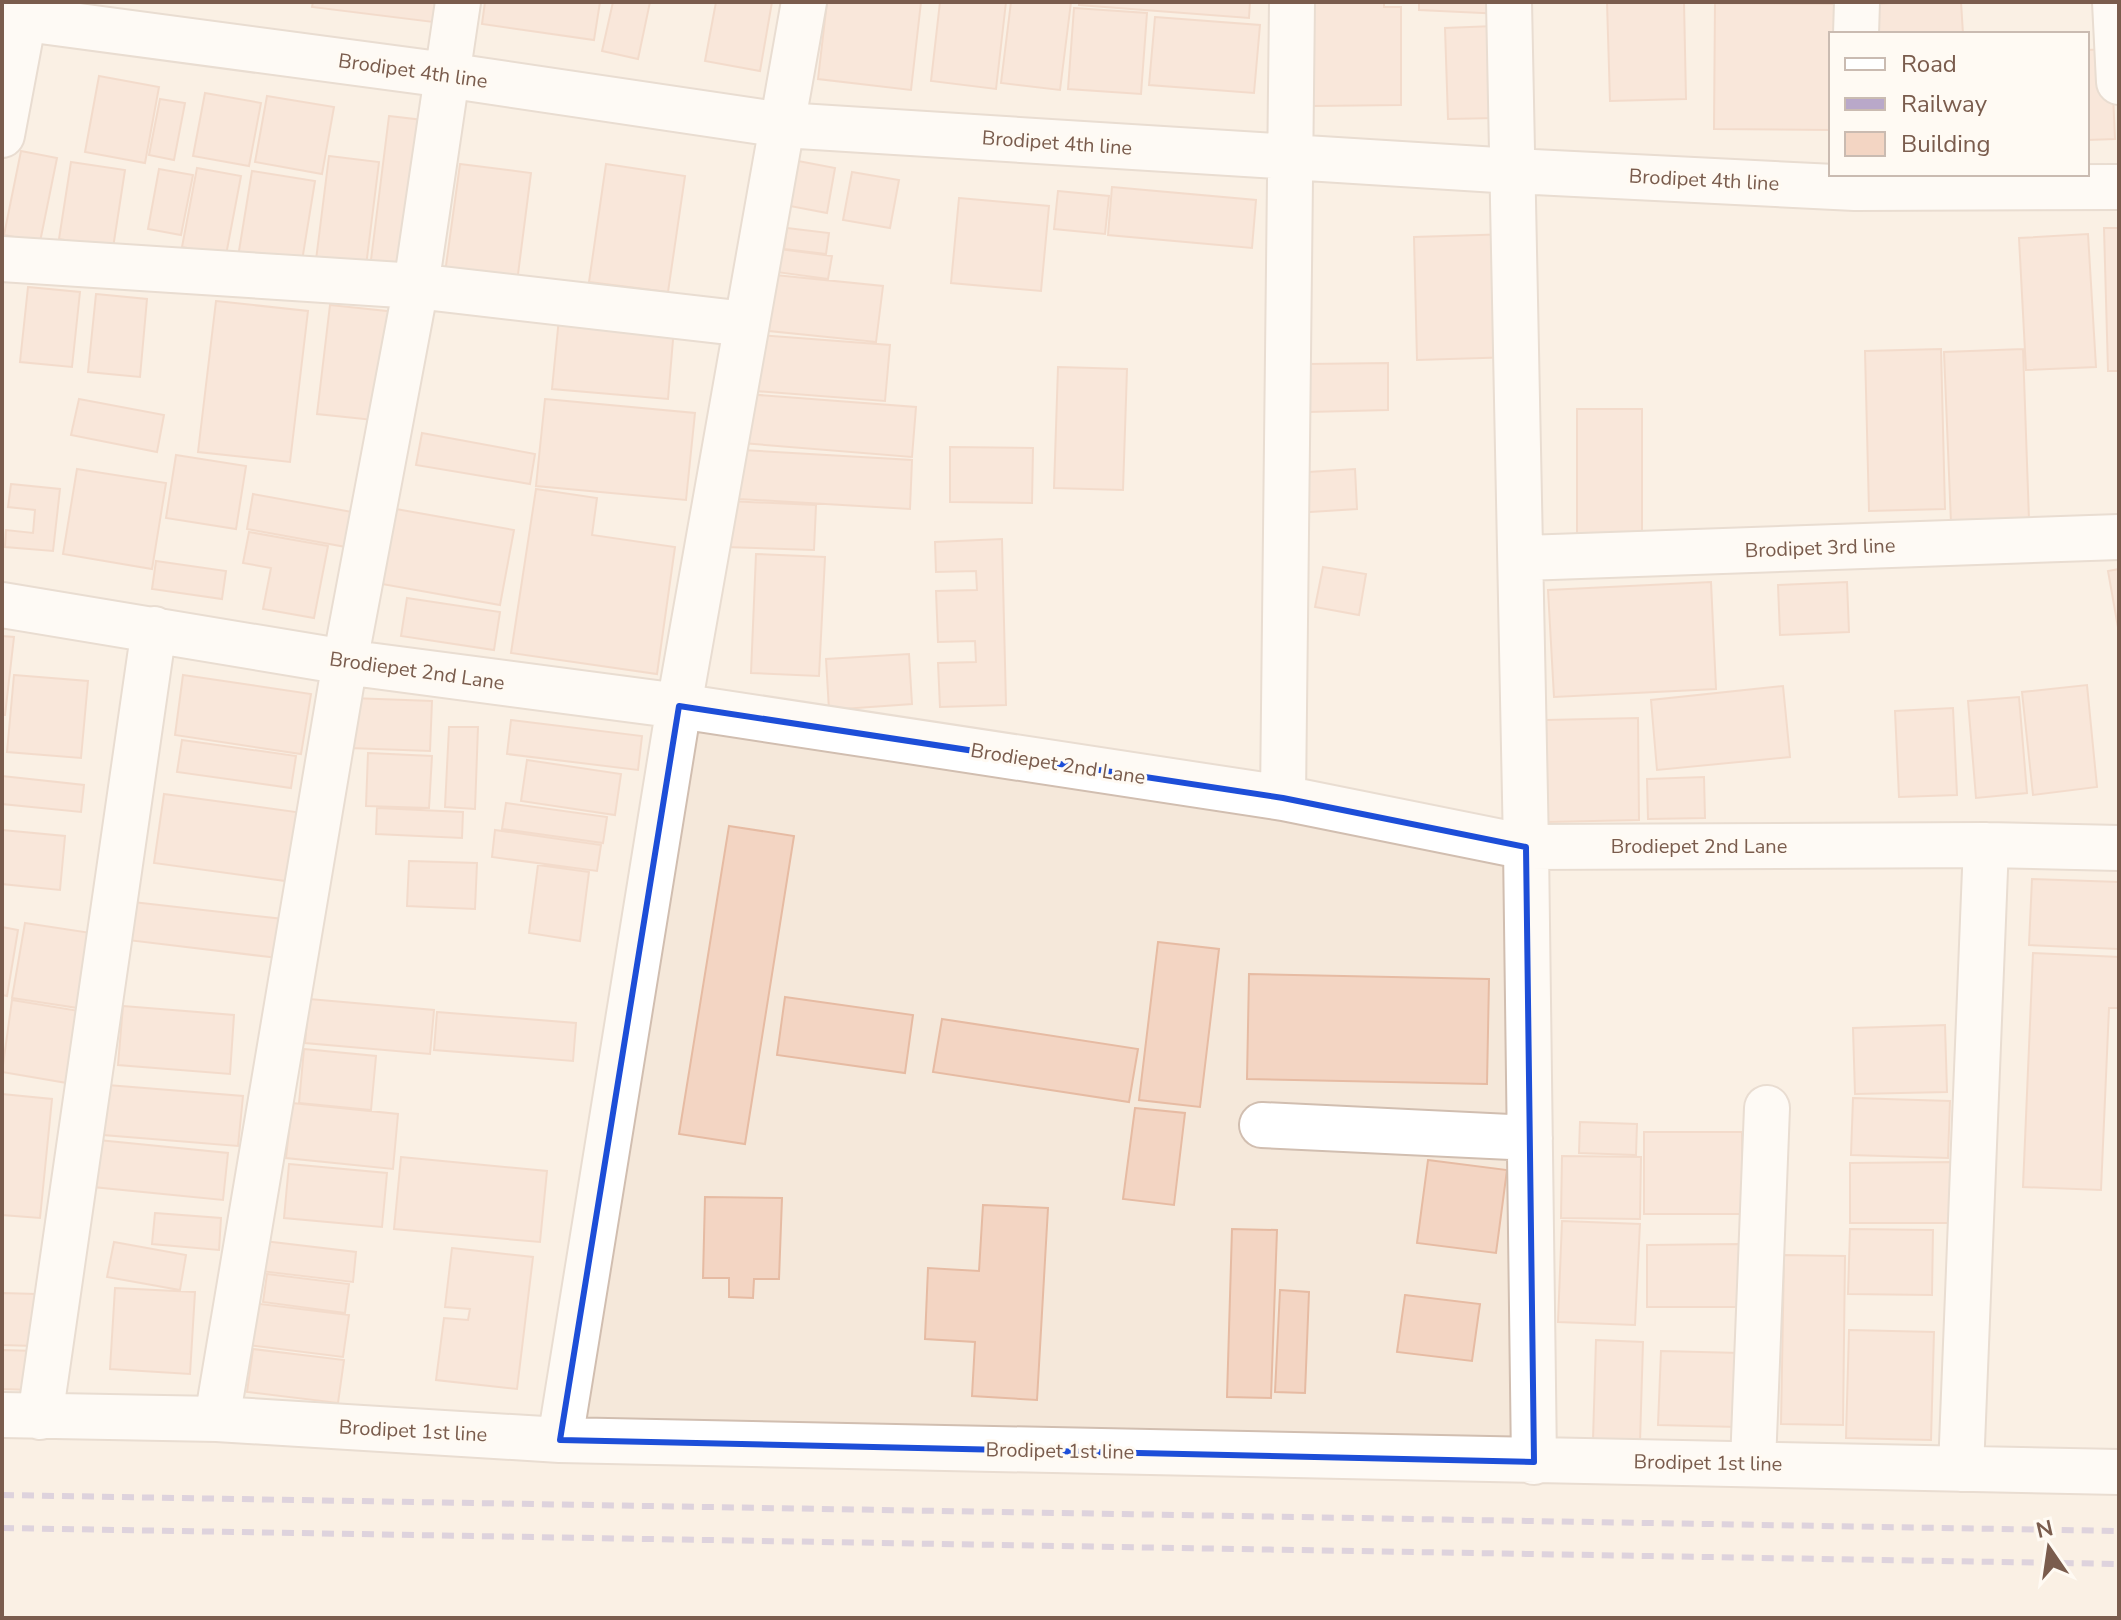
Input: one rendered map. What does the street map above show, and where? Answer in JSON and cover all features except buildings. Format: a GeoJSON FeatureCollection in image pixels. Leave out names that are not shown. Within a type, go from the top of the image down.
{"type":"FeatureCollection","features":[{"type":"Feature","properties":{"kind":"street"},"geometry":{"type":"LineString","coordinates":[[217,1419],[345,662],[416,286],[458,2]]}},
{"type":"Feature","properties":{"kind":"street"},"geometry":{"type":"LineString","coordinates":[[560,1440],[679,706],[804,2]]}},
{"type":"Feature","properties":{"kind":"street"},"geometry":{"type":"LineString","coordinates":[[1283,798],[1292,2]]}},
{"type":"Feature","properties":{"kind":"street"},"geometry":{"type":"LineString","coordinates":[[1509,2],[1526,847],[1534,1462]]}},
{"type":"Feature","properties":{"kind":"street"},"geometry":{"type":"LineString","coordinates":[[1856,32],[1857,2]]}},
{"type":"Feature","properties":{"kind":"street"},"geometry":{"type":"LineString","coordinates":[[2115,2],[2119,82]]}},
{"type":"Feature","properties":{"kind":"street"},"geometry":{"type":"LineString","coordinates":[[2,135],[18,11]]}},
{"type":"Feature","properties":{"kind":"street","name":"Brodipet 4th line"},"geometry":{"type":"LineString","coordinates":[[18,11],[783,125],[1513,171],[2119,187]]}},
{"type":"Feature","properties":{"kind":"street"},"geometry":{"type":"LineString","coordinates":[[2,259],[416,286],[746,324]]}},
{"type":"Feature","properties":{"kind":"street","name":"Brodipet 3rd line"},"geometry":{"type":"LineString","coordinates":[[1521,558],[2119,537]]}},
{"type":"Feature","properties":{"kind":"street","name":"Brodiepet 2nd Lane"},"geometry":{"type":"LineString","coordinates":[[2,605],[345,662],[679,706],[1283,798],[1526,847],[1986,845],[2119,848]]}},
{"type":"Feature","properties":{"kind":"street"},"geometry":{"type":"LineString","coordinates":[[21,1416],[154,629]]}},
{"type":"Feature","properties":{"kind":"street"},"geometry":{"type":"LineString","coordinates":[[1961,1469],[1986,845]]}},
{"type":"Feature","properties":{"kind":"street"},"geometry":{"type":"LineString","coordinates":[[1753,1463],[1767,1108]]}},
{"type":"Feature","properties":{"kind":"street"},"geometry":{"type":"LineString","coordinates":[[1262,1125],[1530,1138]]}},
{"type":"Feature","properties":{"kind":"street","name":"Brodipet 1st line"},"geometry":{"type":"LineString","coordinates":[[21,1416],[217,1419],[560,1440],[2119,1472]]}},
{"type":"Feature","properties":{"kind":"highlighted area"},"geometry":{"type":"Polygon","coordinates":[[[679,706],[1283,798],[1526,847],[1534,1462],[560,1440],[679,706]]]}},
{"type":"Feature","properties":{"kind":"shaded area"},"geometry":{"type":"Polygon","coordinates":[[[2,2],[2119,2],[2119,1618],[2,1618],[2,2]]]}},
{"type":"Feature","properties":{"kind":"railway"},"geometry":{"type":"LineString","coordinates":[[2,1495],[2119,1531]]}},
{"type":"Feature","properties":{"kind":"railway"},"geometry":{"type":"LineString","coordinates":[[2,1528],[2119,1564]]}}]}
